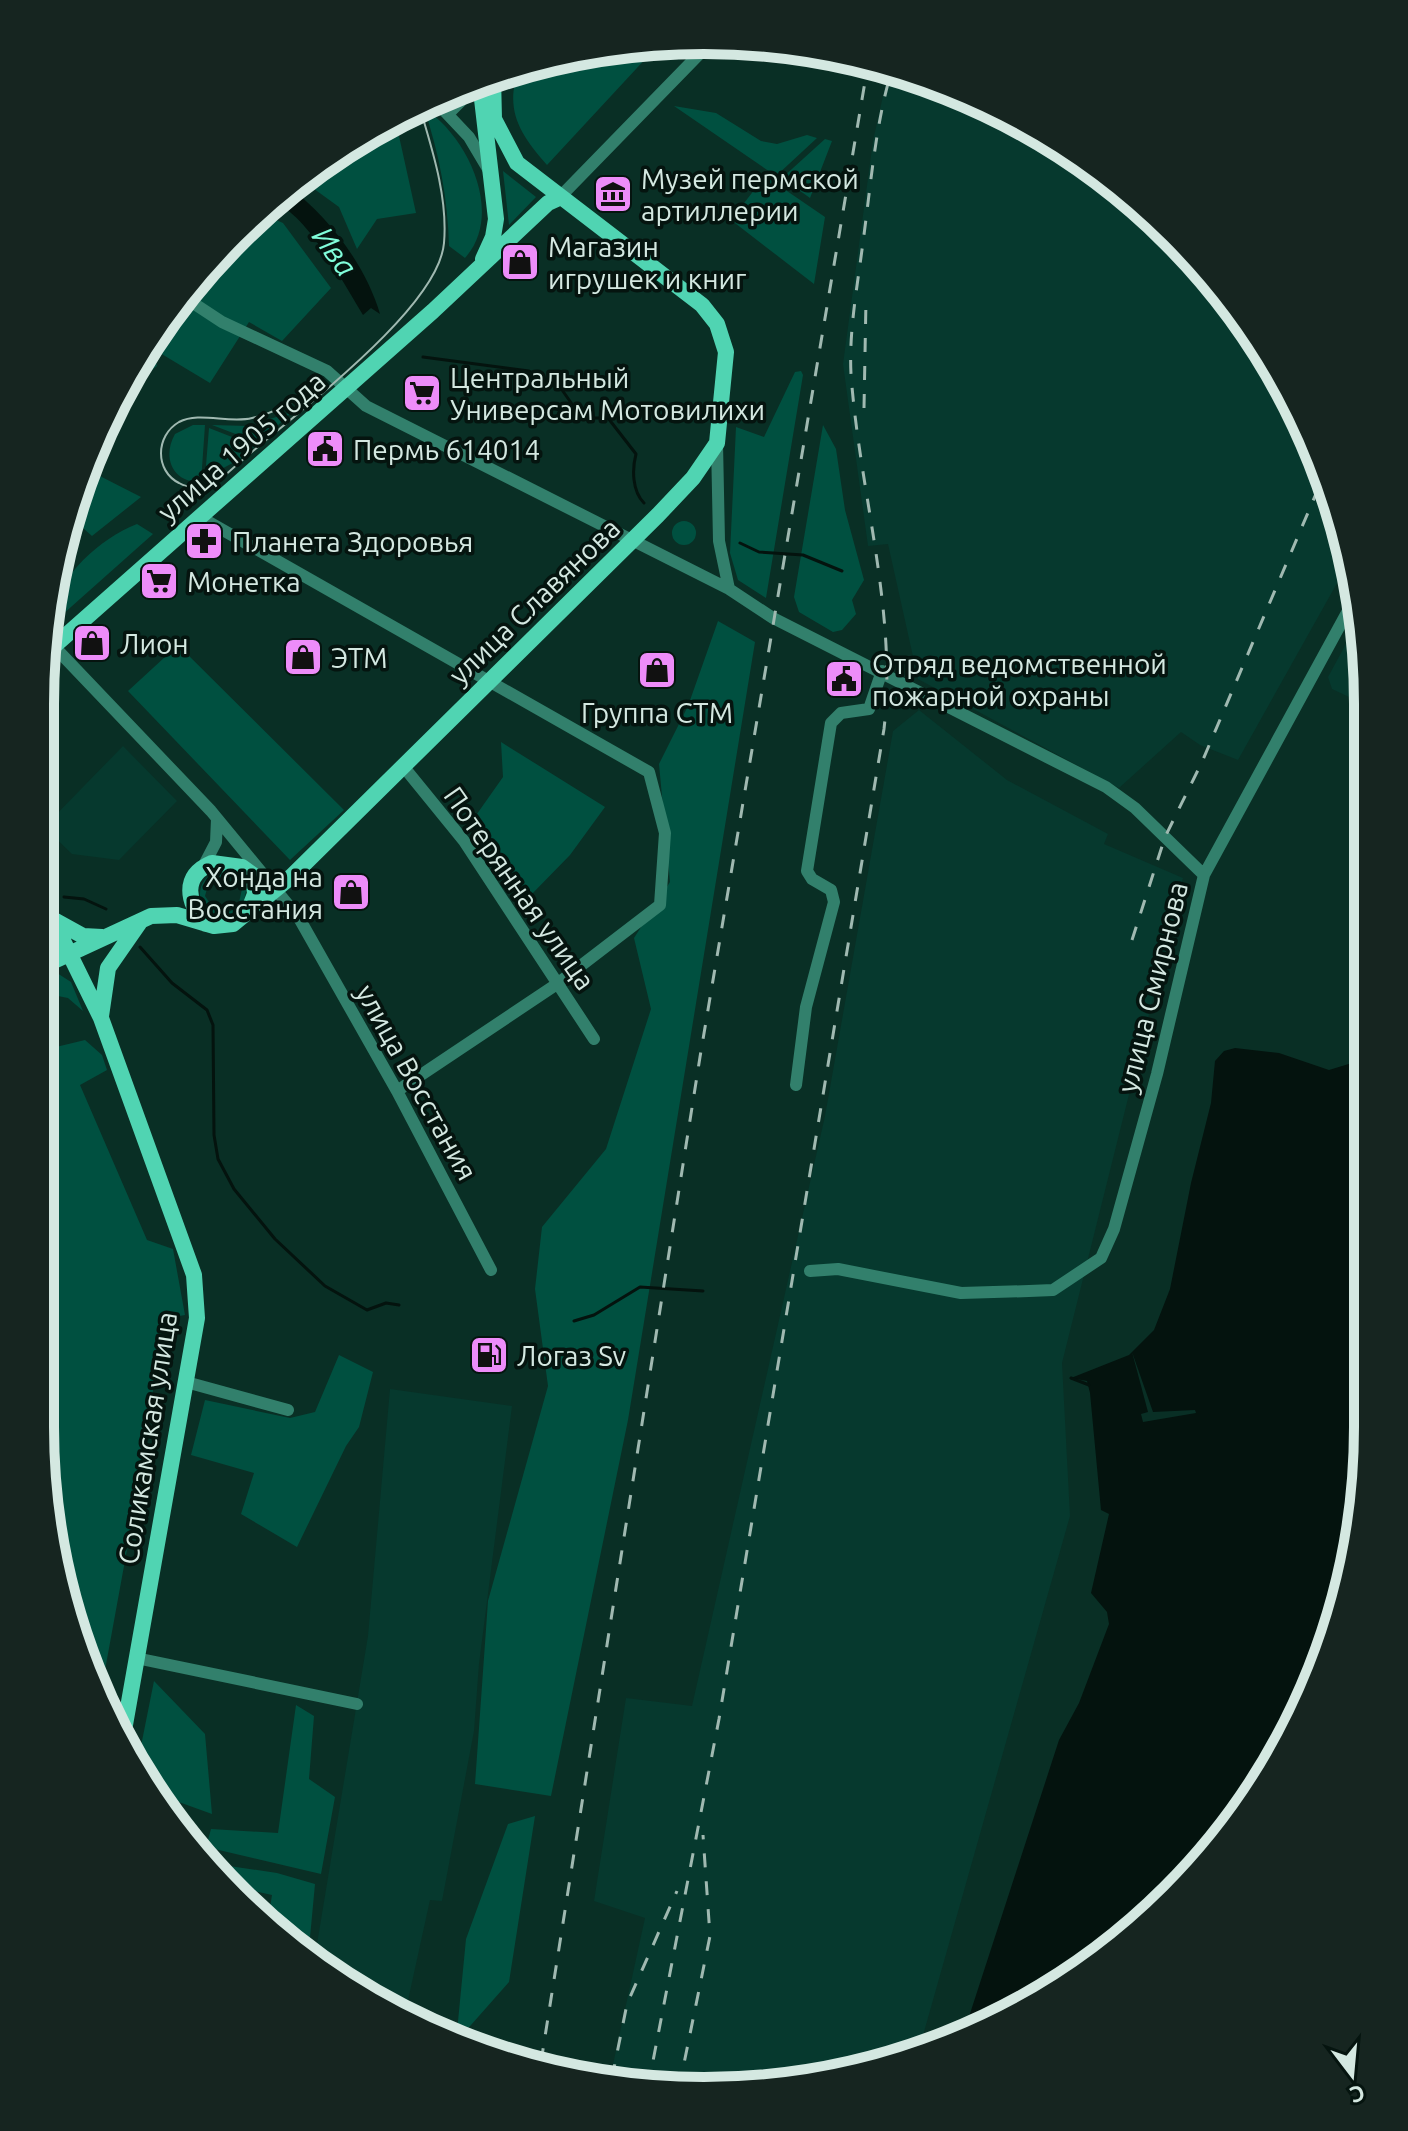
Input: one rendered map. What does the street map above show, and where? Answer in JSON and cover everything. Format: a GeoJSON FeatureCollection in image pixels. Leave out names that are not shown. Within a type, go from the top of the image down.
{"type":"FeatureCollection","features":[{"type":"Feature","properties":{"kind":"main road"},"geometry":{"type":"LineString","coordinates":[[493,89],[494,119],[517,163],[559,198]]}},
{"type":"Feature","properties":{"kind":"main road","name":"улица 1905 года"},"geometry":{"type":"LineString","coordinates":[[471,277],[493,237],[496,219],[494,183],[480,93]]}},
{"type":"Feature","properties":{"kind":"main road","name":"улица 1905 года"},"geometry":{"type":"LineString","coordinates":[[58,639],[471,277],[548,203],[559,198]]}},
{"type":"Feature","properties":{"kind":"main road","name":"улица Славянова"},"geometry":{"type":"LineString","coordinates":[[248,912],[275,891],[632,541],[693,478],[717,443],[726,352],[717,324],[702,305],[559,198]]}},
{"type":"Feature","properties":{"kind":"main road"},"geometry":{"type":"LineString","coordinates":[[54,961],[142,919],[177,915],[207,925],[233,924],[248,912],[255,894],[253,875],[242,867],[223,862],[203,867],[190,882],[189,891],[193,909],[207,925]]}},
{"type":"Feature","properties":{"kind":"main road","name":"Соликамская улица"},"geometry":{"type":"LineString","coordinates":[[101,1018],[108,968],[142,919]]}},
{"type":"Feature","properties":{"kind":"main road"},"geometry":{"type":"LineString","coordinates":[[54,920],[83,936],[101,938],[110,934]]}},
{"type":"Feature","properties":{"kind":"main road","name":"Соликамская улица"},"geometry":{"type":"LineString","coordinates":[[54,921],[101,1018],[194,1275],[197,1318],[125,1722]]}},
{"type":"Feature","properties":{"kind":"street","name":"улица 1905 года"},"geometry":{"type":"LineString","coordinates":[[559,198],[699,54]]}},
{"type":"Feature","properties":{"kind":"street"},"geometry":{"type":"LineString","coordinates":[[451,111],[461,101]]}},
{"type":"Feature","properties":{"kind":"street"},"geometry":{"type":"LineString","coordinates":[[446,107],[487,144],[517,163]]}},
{"type":"Feature","properties":{"kind":"street"},"geometry":{"type":"LineString","coordinates":[[443,108],[469,137],[494,183]]}},
{"type":"Feature","properties":{"kind":"street","name":"улица Смирнова"},"geometry":{"type":"LineString","coordinates":[[192,303],[222,322],[327,371],[366,406],[729,589],[773,618],[882,671],[1124,798],[1204,875],[1157,1074],[1114,1229],[1101,1258],[1053,1290],[961,1293],[838,1269],[810,1271]]}},
{"type":"Feature","properties":{"kind":"street"},"geometry":{"type":"LineString","coordinates":[[717,443],[720,551],[729,589]]}},
{"type":"Feature","properties":{"kind":"street"},"geometry":{"type":"LineString","coordinates":[[200,517],[649,772],[665,833],[660,905],[557,984],[397,1091]]}},
{"type":"Feature","properties":{"kind":"street"},"geometry":{"type":"LineString","coordinates":[[1204,875],[1347,612]]}},
{"type":"Feature","properties":{"kind":"street"},"geometry":{"type":"LineString","coordinates":[[56,653],[214,815],[275,891]]}},
{"type":"Feature","properties":{"kind":"street"},"geometry":{"type":"LineString","coordinates":[[796,1085],[806,1007],[834,902],[831,890],[812,879],[807,871],[831,723],[841,713],[869,709],[882,671]]}},
{"type":"Feature","properties":{"kind":"street","name":"Потерянная улица"},"geometry":{"type":"LineString","coordinates":[[403,766],[464,841],[594,1039]]}},
{"type":"Feature","properties":{"kind":"street"},"geometry":{"type":"LineString","coordinates":[[203,867],[216,842],[214,815]]}},
{"type":"Feature","properties":{"kind":"street"},"geometry":{"type":"LineString","coordinates":[[231,835],[253,875],[275,891]]}},
{"type":"Feature","properties":{"kind":"street","name":"улица Восстания"},"geometry":{"type":"LineString","coordinates":[[275,891],[299,918],[397,1091],[491,1270]]}},
{"type":"Feature","properties":{"kind":"street"},"geometry":{"type":"LineString","coordinates":[[248,912],[279,909],[299,918]]}},
{"type":"Feature","properties":{"kind":"street"},"geometry":{"type":"LineString","coordinates":[[186,1382],[288,1410]]}},
{"type":"Feature","properties":{"kind":"street"},"geometry":{"type":"LineString","coordinates":[[136,1658],[357,1704]]}},
{"type":"Feature","properties":{"kind":"shaded area"},"geometry":{"type":"Polygon","coordinates":[[[887,80],[953,103],[1029,141],[1100,188],[1164,244],[1220,308],[1267,379],[1305,455],[1320,495],[1342,575],[1238,760],[1200,745],[1181,732],[1119,788],[918,679],[888,544],[868,546],[843,364],[873,141],[887,80]]]}},
{"type":"Feature","properties":{"kind":"shaded area"},"geometry":{"type":"Polygon","coordinates":[[[1350,636],[1354,699],[1332,689],[1328,677],[1350,636]]]}},
{"type":"Feature","properties":{"kind":"shaded area"},"geometry":{"type":"Polygon","coordinates":[[[919,710],[1007,780],[1108,834],[1104,844],[1183,878],[1062,1363],[1070,1516],[922,2040],[831,2065],[747,2076],[661,2076],[612,2070],[645,1918],[594,1901],[626,1698],[692,1706],[825,1116],[893,731],[919,710]]]}},
{"type":"Feature","properties":{"kind":"shaded area"},"geometry":{"type":"Polygon","coordinates":[[[123,746],[177,801],[119,860],[72,854],[54,837],[54,817],[123,746]]]}},
{"type":"Feature","properties":{"kind":"shaded area"},"geometry":{"type":"Polygon","coordinates":[[[390,1389],[512,1406],[479,1664],[474,1731],[442,1901],[430,1900],[407,2005],[316,1949],[368,1636],[390,1389]]]}},
{"type":"Feature","properties":{"kind":"green space"},"geometry":{"type":"Polygon","coordinates":[[[648,57],[547,165],[522,131],[513,96],[515,82],[577,66],[648,57]]]}},
{"type":"Feature","properties":{"kind":"green space"},"geometry":{"type":"Polygon","coordinates":[[[674,106],[716,113],[761,141],[777,144],[807,135],[817,138],[776,176],[674,106]]]}},
{"type":"Feature","properties":{"kind":"green space"},"geometry":{"type":"Polygon","coordinates":[[[432,114],[454,137],[476,177],[482,220],[476,240],[465,258],[449,246],[442,176],[426,116],[432,114]]]}},
{"type":"Feature","properties":{"kind":"green space"},"geometry":{"type":"Polygon","coordinates":[[[398,131],[416,213],[377,219],[357,249],[339,207],[310,186],[398,131]]]}},
{"type":"Feature","properties":{"kind":"green space"},"geometry":{"type":"Polygon","coordinates":[[[825,139],[832,141],[810,198],[782,178],[825,139]]]}},
{"type":"Feature","properties":{"kind":"green space"},"geometry":{"type":"Polygon","coordinates":[[[503,171],[536,197],[509,225],[503,171]]]}},
{"type":"Feature","properties":{"kind":"green space"},"geometry":{"type":"Polygon","coordinates":[[[765,176],[825,217],[814,284],[731,220],[765,176]]]}},
{"type":"Feature","properties":{"kind":"green space"},"geometry":{"type":"Polygon","coordinates":[[[272,218],[283,223],[331,288],[282,341],[249,322],[210,383],[158,352],[215,275],[272,218]]]}},
{"type":"Feature","properties":{"kind":"green space"},"geometry":{"type":"Polygon","coordinates":[[[155,357],[157,366],[141,379],[155,357]]]}},
{"type":"Feature","properties":{"kind":"green space"},"geometry":{"type":"Polygon","coordinates":[[[801,371],[803,375],[766,598],[738,580],[730,553],[736,427],[764,437],[795,372],[801,371]]]}},
{"type":"Feature","properties":{"kind":"green space"},"geometry":{"type":"Polygon","coordinates":[[[292,412],[259,443],[212,425],[248,426],[292,412]]]}},
{"type":"Feature","properties":{"kind":"green space"},"geometry":{"type":"Polygon","coordinates":[[[193,425],[205,425],[201,482],[183,478],[172,467],[170,460],[175,434],[193,425]]]}},
{"type":"Feature","properties":{"kind":"green space"},"geometry":{"type":"Polygon","coordinates":[[[823,425],[836,449],[845,510],[864,580],[852,600],[856,614],[842,630],[833,632],[799,612],[794,597],[823,425]]]}},
{"type":"Feature","properties":{"kind":"green space"},"geometry":{"type":"Polygon","coordinates":[[[209,428],[255,446],[240,459],[205,478],[209,428]]]}},
{"type":"Feature","properties":{"kind":"green space"},"geometry":{"type":"Polygon","coordinates":[[[96,474],[141,497],[92,536],[79,525],[96,474]]]}},
{"type":"Feature","properties":{"kind":"green space"},"geometry":{"type":"Polygon","coordinates":[[[679,521],[689,521],[696,528],[696,538],[689,545],[679,545],[672,538],[672,528],[679,521]]]}},
{"type":"Feature","properties":{"kind":"green space"},"geometry":{"type":"Polygon","coordinates":[[[137,524],[153,534],[60,616],[65,582],[95,549],[137,524]]]}},
{"type":"Feature","properties":{"kind":"green space"},"geometry":{"type":"Polygon","coordinates":[[[718,621],[755,642],[628,1420],[551,1796],[475,1784],[488,1601],[548,1386],[535,1289],[542,1227],[606,1149],[651,1009],[634,938],[670,882],[659,764],[688,706],[718,621]]]}},
{"type":"Feature","properties":{"kind":"green space"},"geometry":{"type":"Polygon","coordinates":[[[178,645],[344,810],[290,860],[128,691],[178,645]]]}},
{"type":"Feature","properties":{"kind":"green space"},"geometry":{"type":"Polygon","coordinates":[[[501,742],[605,807],[570,855],[530,896],[472,821],[503,777],[501,742]]]}},
{"type":"Feature","properties":{"kind":"green space"},"geometry":{"type":"Polygon","coordinates":[[[218,871],[240,877],[246,891],[243,906],[224,918],[203,908],[201,902],[200,891],[204,881],[218,871]],[[223,876],[208,885],[205,896],[215,911],[227,913],[238,907],[242,889],[235,879],[223,876]]]}},
{"type":"Feature","properties":{"kind":"green space"},"geometry":{"type":"Polygon","coordinates":[[[54,974],[71,982],[83,1011],[68,998],[54,995],[54,974]]]}},
{"type":"Feature","properties":{"kind":"green space"},"geometry":{"type":"Polygon","coordinates":[[[85,1040],[102,1055],[107,1070],[80,1085],[147,1240],[173,1249],[185,1315],[163,1319],[143,1462],[104,1677],[88,1636],[66,1554],[55,1470],[56,1047],[85,1040]]]}},
{"type":"Feature","properties":{"kind":"green space"},"geometry":{"type":"Polygon","coordinates":[[[339,1355],[373,1372],[359,1427],[346,1446],[297,1547],[241,1514],[254,1473],[191,1455],[205,1400],[290,1418],[315,1412],[339,1355]]]}},
{"type":"Feature","properties":{"kind":"green space"},"geometry":{"type":"Polygon","coordinates":[[[154,1681],[205,1734],[212,1814],[173,1802],[140,1750],[154,1681]]]}},
{"type":"Feature","properties":{"kind":"green space"},"geometry":{"type":"Polygon","coordinates":[[[296,1705],[314,1716],[309,1779],[335,1797],[321,1874],[206,1846],[211,1829],[278,1833],[296,1705]]]}},
{"type":"Feature","properties":{"kind":"green space"},"geometry":{"type":"Polygon","coordinates":[[[535,1816],[509,1982],[465,2032],[457,2029],[466,1939],[508,1824],[535,1816]]]}},
{"type":"Feature","properties":{"kind":"green space"},"geometry":{"type":"Polygon","coordinates":[[[224,1865],[277,1873],[315,1884],[309,1944],[269,1911],[272,1895],[246,1889],[224,1865]]]}},
{"type":"Feature","properties":{"kind":"water"},"geometry":{"type":"Polygon","coordinates":[[[299,195],[332,228],[366,278],[380,314],[371,308],[363,315],[311,234],[285,209],[299,195]]]}},
{"type":"Feature","properties":{"kind":"water"},"geometry":{"type":"Polygon","coordinates":[[[1235,1048],[1279,1053],[1329,1070],[1354,1062],[1353,1470],[1342,1554],[1332,1595],[1305,1676],[1267,1752],[1220,1823],[1193,1856],[1133,1916],[1100,1943],[1029,1990],[968,2021],[1059,1740],[1079,1703],[1109,1624],[1107,1612],[1091,1593],[1109,1514],[1101,1510],[1087,1381],[1071,1378],[1129,1355],[1154,1330],[1170,1289],[1211,1103],[1215,1061],[1224,1051],[1235,1048]]]}},
{"type":"Feature","properties":{"kind":"pier"},"geometry":{"type":"Polygon","coordinates":[[[1132,1352],[1153,1412],[1195,1410],[1196,1413],[1143,1422],[1141,1414],[1148,1412],[1132,1352]]]}},
{"type":"Feature","properties":{"kind":"waterway","name":"Ива"},"geometry":{"type":"LineString","coordinates":[[423,357],[529,371],[560,387],[574,407],[591,418],[608,418],[636,454],[634,480],[644,503]]}},
{"type":"Feature","properties":{"kind":"waterway","name":"Ива"},"geometry":{"type":"LineString","coordinates":[[740,543],[759,552],[803,555],[842,571]]}},
{"type":"Feature","properties":{"kind":"waterway"},"geometry":{"type":"LineString","coordinates":[[64,897],[84,899],[106,909]]}},
{"type":"Feature","properties":{"kind":"waterway"},"geometry":{"type":"LineString","coordinates":[[140,947],[172,983],[207,1010],[213,1025],[214,1135],[218,1159],[234,1189],[275,1239],[325,1286],[367,1310],[386,1303],[399,1305]]}},
{"type":"Feature","properties":{"kind":"waterway"},"geometry":{"type":"LineString","coordinates":[[574,1321],[594,1315],[640,1287],[703,1291]]}},
{"type":"Feature","properties":{"kind":"waterway"},"geometry":{"type":"LineString","coordinates":[[1071,1378],[1089,1385]]}},
{"type":"Feature","properties":{"kind":"tram line"},"geometry":{"type":"LineString","coordinates":[[319,387],[261,416],[234,420],[196,418],[179,422],[171,428],[162,444],[162,462],[166,470],[171,478],[189,487],[205,486],[220,480],[350,369],[414,303],[435,271],[444,243],[445,226],[438,173],[423,118]]}},
{"type":"Feature","properties":{"kind":"railway"},"geometry":{"type":"LineString","coordinates":[[542,2056],[700,1057],[866,75]]}},
{"type":"Feature","properties":{"kind":"railway"},"geometry":{"type":"LineString","coordinates":[[650,2075],[719,1719],[884,729],[886,643],[877,558],[857,429],[851,351],[874,155],[889,81]]}},
{"type":"Feature","properties":{"kind":"railway"},"geometry":{"type":"LineString","coordinates":[[864,408],[866,300]]}},
{"type":"Feature","properties":{"kind":"railway"},"geometry":{"type":"LineString","coordinates":[[1132,940],[1165,837],[1202,762],[1318,489]]}},
{"type":"Feature","properties":{"kind":"railway"},"geometry":{"type":"LineString","coordinates":[[681,2076],[710,1936],[703,1835]]}},
{"type":"Feature","properties":{"kind":"railway"},"geometry":{"type":"LineString","coordinates":[[614,2070],[627,2004],[677,1891]]}},
{"type":"Feature","properties":{"kind":"place","name":"Музей пермской артиллерии"},"geometry":{"type":"Point","coordinates":[613,194]}},
{"type":"Feature","properties":{"kind":"place","name":"Магазин игрушек и книг"},"geometry":{"type":"Point","coordinates":[520,262]}},
{"type":"Feature","properties":{"kind":"place","name":"Центральный Универсам Мотовилихи"},"geometry":{"type":"Point","coordinates":[422,393]}},
{"type":"Feature","properties":{"kind":"place","name":"Пермь 614014"},"geometry":{"type":"Point","coordinates":[325,449]}},
{"type":"Feature","properties":{"kind":"place","name":"Планета Здоровья"},"geometry":{"type":"Point","coordinates":[204,541]}},
{"type":"Feature","properties":{"kind":"place","name":"Монетка"},"geometry":{"type":"Point","coordinates":[159,581]}},
{"type":"Feature","properties":{"kind":"place","name":"Лион"},"geometry":{"type":"Point","coordinates":[92,643]}},
{"type":"Feature","properties":{"kind":"place","name":"ЭТМ"},"geometry":{"type":"Point","coordinates":[303,657]}},
{"type":"Feature","properties":{"kind":"place","name":"Группа СТМ"},"geometry":{"type":"Point","coordinates":[657,670]}},
{"type":"Feature","properties":{"kind":"place","name":"Отряд ведомственной пожарной охраны"},"geometry":{"type":"Point","coordinates":[844,679]}},
{"type":"Feature","properties":{"kind":"place","name":"Хонда на Восстания"},"geometry":{"type":"Point","coordinates":[351,892]}},
{"type":"Feature","properties":{"kind":"place","name":"Логаз Sv"},"geometry":{"type":"Point","coordinates":[489,1355]}}]}
